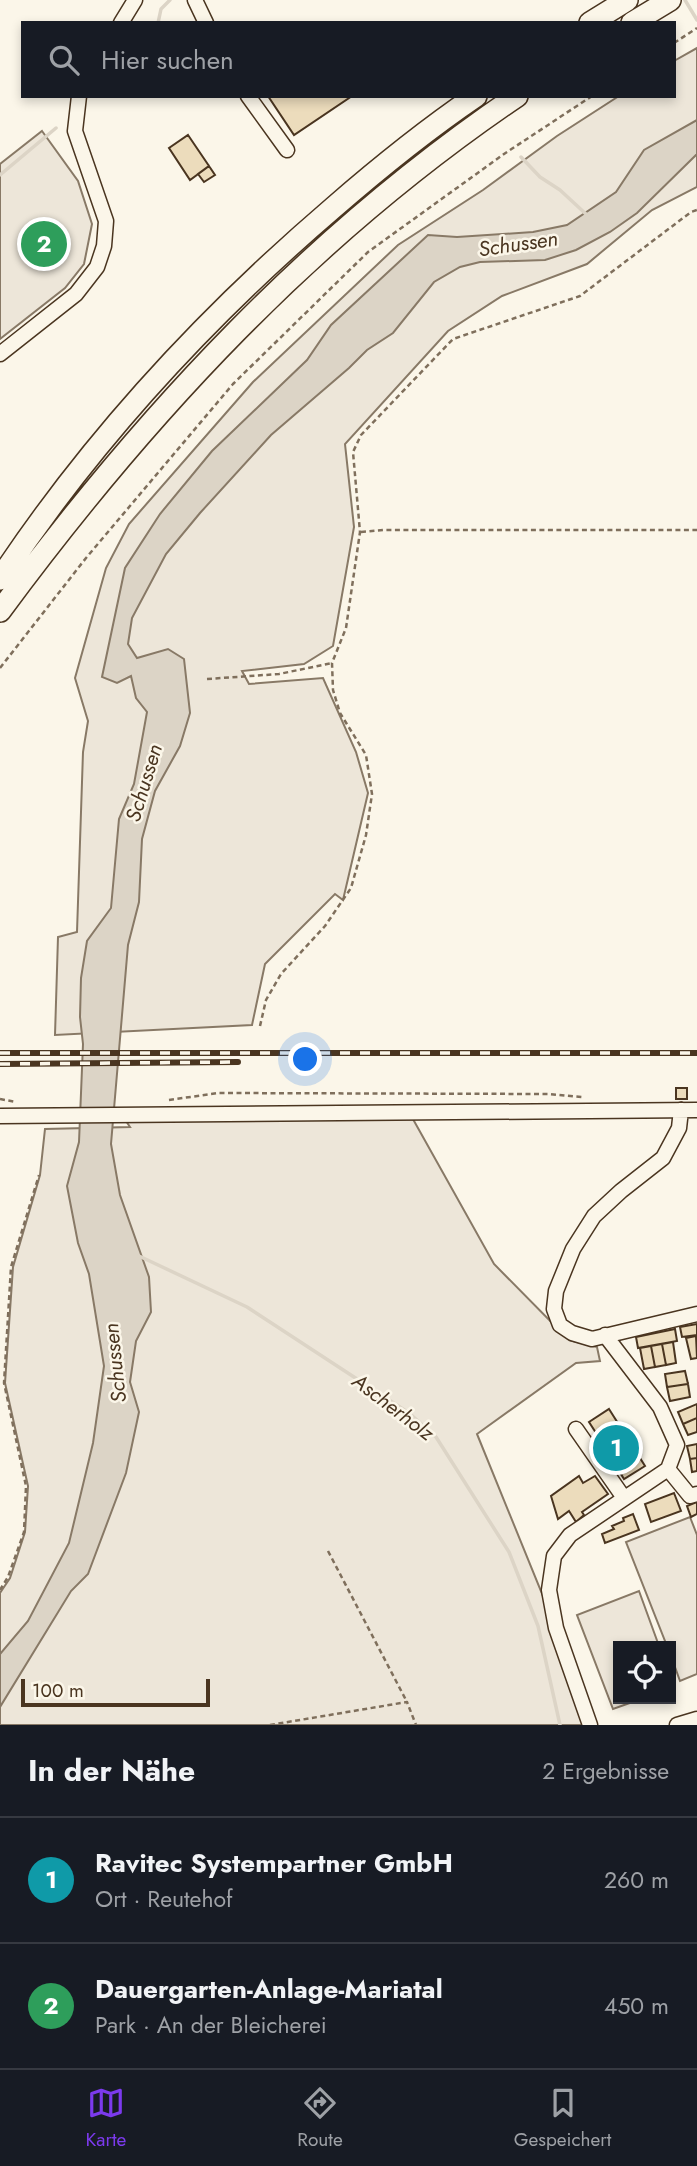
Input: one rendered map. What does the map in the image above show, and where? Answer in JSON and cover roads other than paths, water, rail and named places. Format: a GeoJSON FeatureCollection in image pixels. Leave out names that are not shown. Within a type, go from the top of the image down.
{"type":"FeatureCollection","features":[{"type":"Feature","properties":{"kind":"highway"},"geometry":{"type":"LineString","coordinates":[[593,21],[627,0]]}},
{"type":"Feature","properties":{"kind":"highway"},"geometry":{"type":"LineString","coordinates":[[635,21],[670,0]]}},
{"type":"Feature","properties":{"kind":"highway"},"geometry":{"type":"LineString","coordinates":[[0,579],[74,476],[202,329],[272,260],[369,177],[473,98]]}},
{"type":"Feature","properties":{"kind":"highway"},"geometry":{"type":"LineString","coordinates":[[0,611],[92,492],[158,413],[227,339],[290,277],[378,200],[463,133],[514,98]]}},
{"type":"Feature","properties":{"kind":"street"},"geometry":{"type":"LineString","coordinates":[[122,21],[135,0]]}},
{"type":"Feature","properties":{"kind":"street"},"geometry":{"type":"LineString","coordinates":[[195,0],[205,21]]}},
{"type":"Feature","properties":{"kind":"street"},"geometry":{"type":"LineString","coordinates":[[0,354],[76,293],[97,267],[104,246],[106,221],[75,131],[79,98]]}},
{"type":"Feature","properties":{"kind":"street"},"geometry":{"type":"LineString","coordinates":[[249,98],[288,150]]}},
{"type":"Feature","properties":{"kind":"street"},"geometry":{"type":"LineString","coordinates":[[681,1110],[679,1128],[663,1158],[594,1216],[573,1249],[556,1291],[554,1309],[560,1325],[572,1333],[592,1339],[697,1314]]}},
{"type":"Feature","properties":{"kind":"street"},"geometry":{"type":"LineString","coordinates":[[0,1116],[697,1110]]}},
{"type":"Feature","properties":{"kind":"street"},"geometry":{"type":"LineString","coordinates":[[590,1725],[556,1628],[549,1590],[555,1556],[570,1535],[668,1469],[677,1445],[660,1407],[605,1335]]}},
{"type":"Feature","properties":{"kind":"street"},"geometry":{"type":"LineString","coordinates":[[576,1429],[624,1498]]}},
{"type":"Feature","properties":{"kind":"street"},"geometry":{"type":"LineString","coordinates":[[668,1469],[691,1496],[697,1494]]}},
{"type":"Feature","properties":{"kind":"street"},"geometry":{"type":"LineString","coordinates":[[677,1725],[697,1719]]}},
{"type":"Feature","properties":{"kind":"water","name":"Schussen"},"geometry":{"type":"Polygon","coordinates":[[[697,120],[697,154],[637,213],[610,232],[576,250],[545,260],[480,262],[460,267],[434,282],[393,333],[367,350],[271,435],[200,513],[166,554],[132,618],[128,644],[137,658],[168,649],[184,659],[190,713],[180,746],[155,791],[142,839],[139,902],[128,945],[111,1144],[120,1195],[149,1277],[151,1312],[136,1341],[130,1382],[139,1412],[126,1473],[88,1574],[71,1591],[0,1707],[0,1654],[28,1621],[69,1543],[93,1443],[104,1366],[89,1274],[78,1243],[67,1186],[79,1142],[83,1044],[80,1017],[81,978],[87,941],[111,908],[119,819],[134,784],[147,712],[136,698],[131,676],[117,683],[102,677],[125,568],[160,514],[212,451],[307,360],[331,325],[428,235],[457,237],[533,232],[567,225],[616,192],[644,150],[697,120]]]}},
{"type":"Feature","properties":{"kind":"waterway"},"geometry":{"type":"LineString","coordinates":[[158,21],[161,9],[170,0]]}},
{"type":"Feature","properties":{"kind":"waterway"},"geometry":{"type":"LineString","coordinates":[[685,0],[697,20]]}},
{"type":"Feature","properties":{"kind":"waterway"},"geometry":{"type":"LineString","coordinates":[[0,175],[56,128]]}},
{"type":"Feature","properties":{"kind":"waterway"},"geometry":{"type":"LineString","coordinates":[[521,157],[540,177],[560,190],[587,215]]}},
{"type":"Feature","properties":{"kind":"waterway","name":"Ascherholz"},"geometry":{"type":"LineString","coordinates":[[139,1256],[247,1307],[409,1413],[436,1437],[509,1552],[538,1626],[560,1725]]}},
{"type":"Feature","properties":{"kind":"railway"},"geometry":{"type":"LineString","coordinates":[[0,1053],[697,1053]]}},
{"type":"Feature","properties":{"kind":"railway"},"geometry":{"type":"LineString","coordinates":[[0,1064],[238,1062]]}},
{"type":"Feature","properties":{"kind":"place","name":"Dauergarten-Anlage-Mariatal"},"geometry":{"type":"Point","coordinates":[44,244]}},
{"type":"Feature","properties":{"kind":"place","name":"Ravitec Systempartner GmbH"},"geometry":{"type":"Point","coordinates":[616,1448]}}]}
